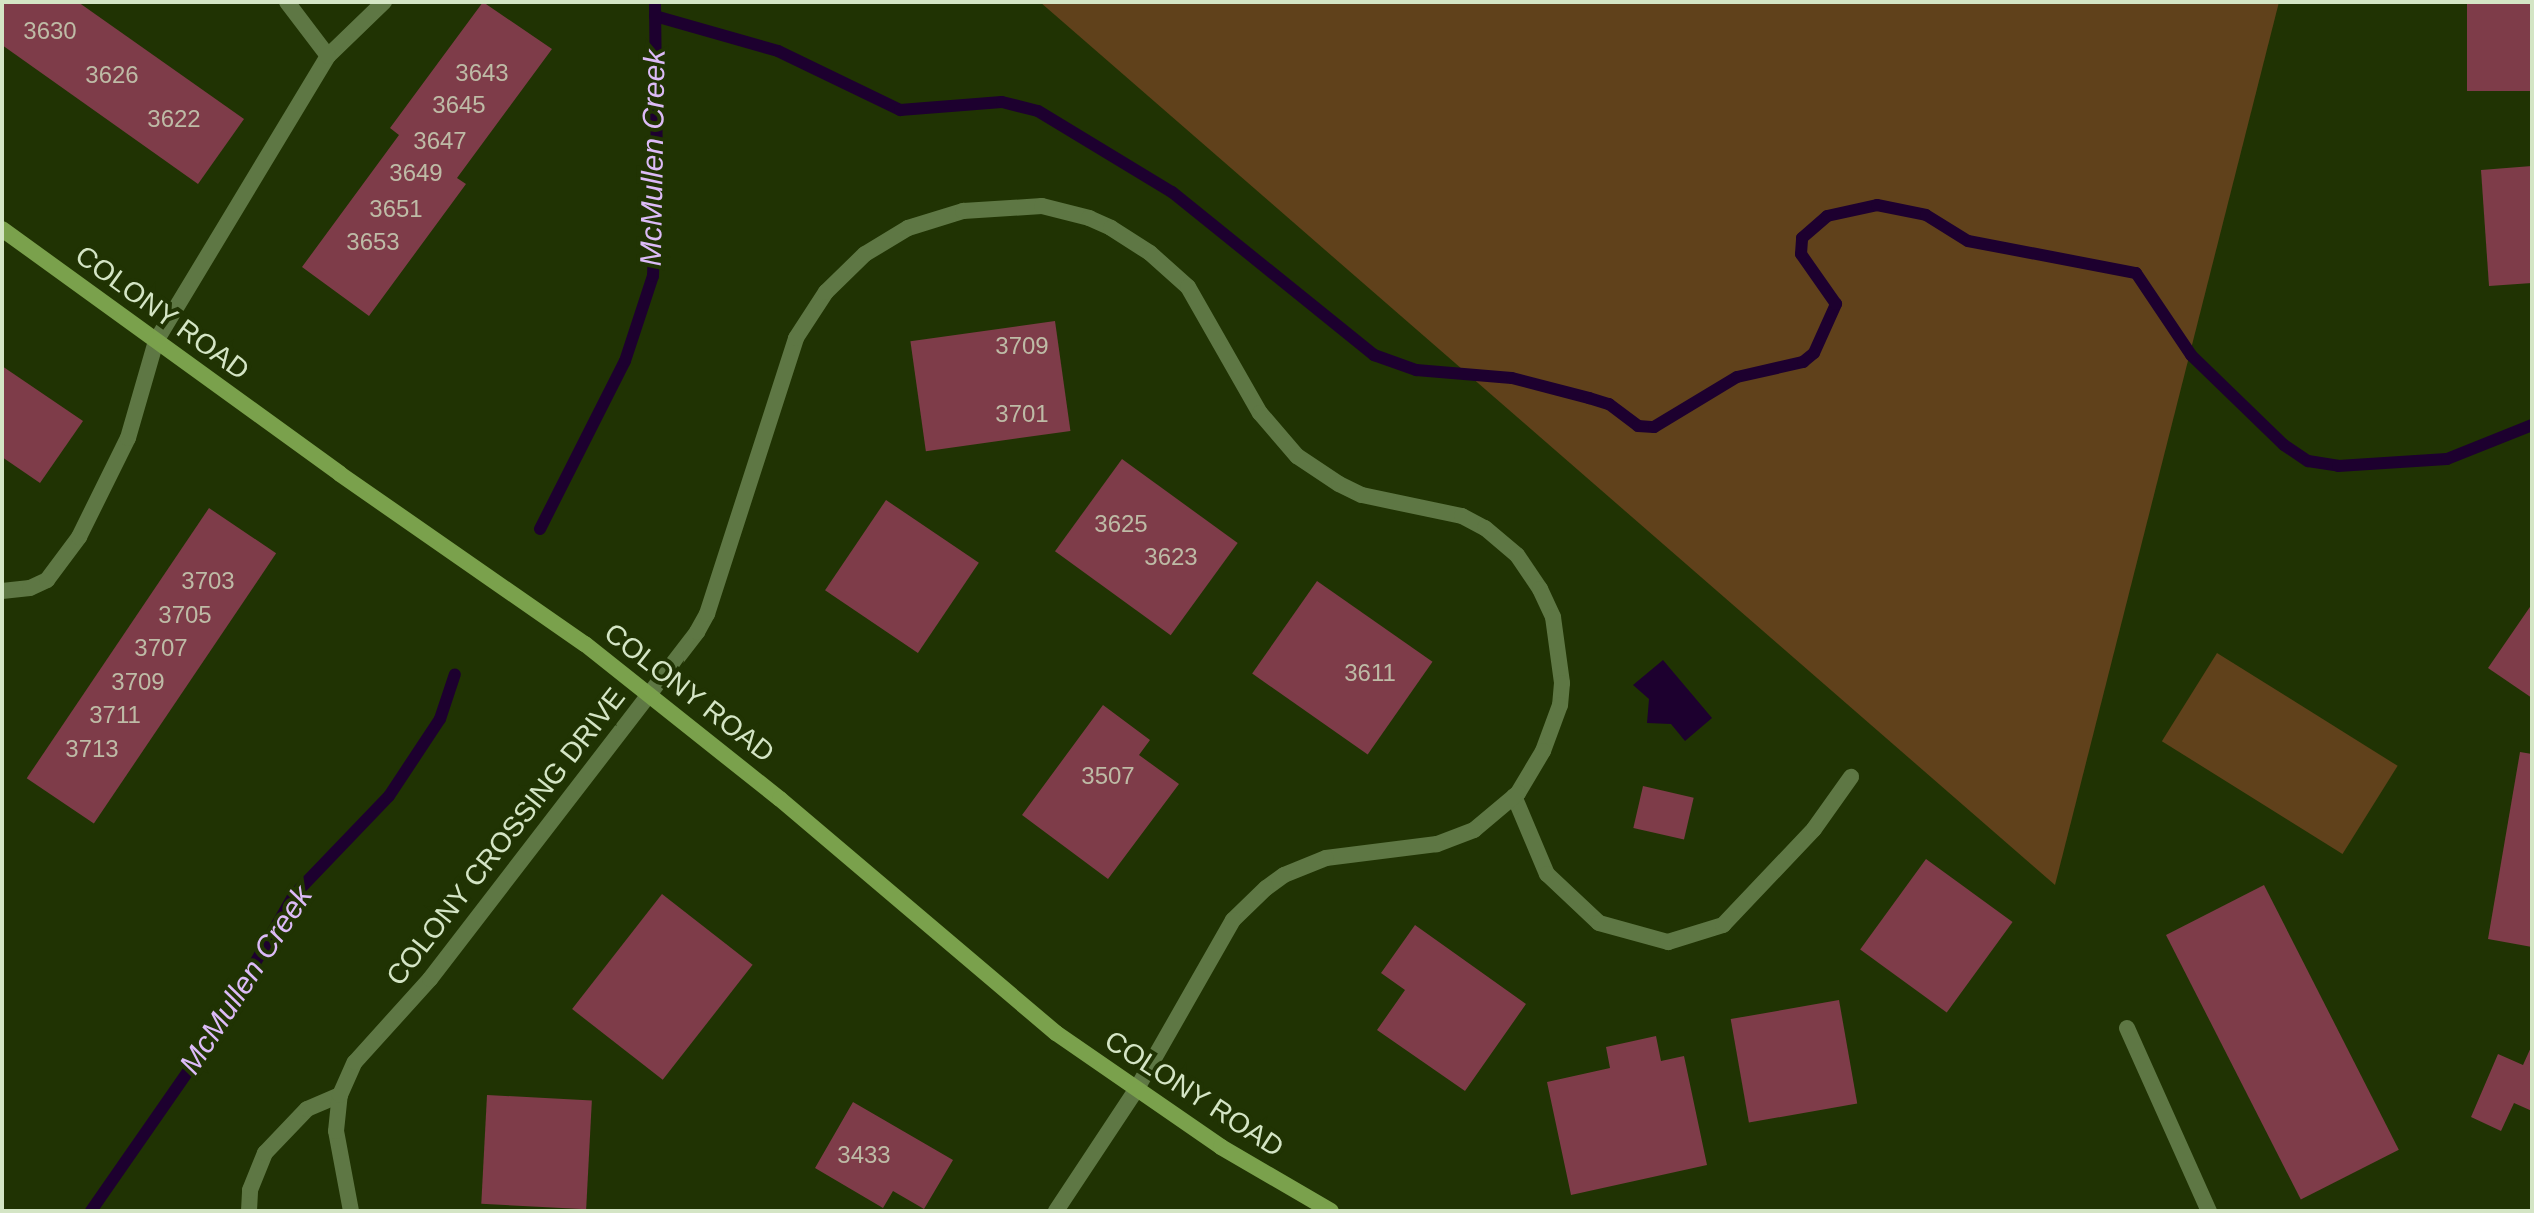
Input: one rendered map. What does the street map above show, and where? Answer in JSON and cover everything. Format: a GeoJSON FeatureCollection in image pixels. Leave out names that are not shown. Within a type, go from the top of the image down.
{"type":"FeatureCollection","features":[{"type":"Feature","properties":{"kind":"main road","name":"COLONY ROAD"},"geometry":{"type":"LineString","coordinates":[[2,229],[585,644],[651,695],[1056,1033],[1221,1147],[1331,1211]]}},
{"type":"Feature","properties":{"kind":"street"},"geometry":{"type":"LineString","coordinates":[[287,2],[328,56]]}},
{"type":"Feature","properties":{"kind":"street"},"geometry":{"type":"LineString","coordinates":[[2,591],[30,588],[47,580],[79,537],[128,438],[156,341],[328,56],[384,2]]}},
{"type":"Feature","properties":{"kind":"street","name":"COLONY CROSSING DRIVE"},"geometry":{"type":"LineString","coordinates":[[351,1211],[336,1131],[340,1095],[355,1062],[430,979],[651,695],[707,614],[796,338],[826,292],[865,254],[908,228],[963,211],[1042,206],[1089,218],[1111,228],[1150,253],[1188,287],[1260,413],[1297,456],[1339,484],[1362,495],[1462,516],[1485,528],[1517,555],[1540,589],[1553,617],[1562,683],[1560,705],[1543,751],[1514,796],[1474,830],[1437,844],[1326,858],[1284,875],[1233,920],[1136,1090],[1056,1211]]}},
{"type":"Feature","properties":{"kind":"street"},"geometry":{"type":"LineString","coordinates":[[1514,796],[1547,874],[1599,923],[1668,942],[1723,925],[1805,840],[1851,777]]}},
{"type":"Feature","properties":{"kind":"street"},"geometry":{"type":"LineString","coordinates":[[2127,1028],[2209,1211]]}},
{"type":"Feature","properties":{"kind":"street"},"geometry":{"type":"LineString","coordinates":[[249,1211],[250,1190],[265,1153],[307,1109],[340,1095]]}},
{"type":"Feature","properties":{"kind":"shaded area"},"geometry":{"type":"Polygon","coordinates":[[[1040,2],[2279,2],[2055,885],[1040,2]]]}},
{"type":"Feature","properties":{"kind":"shaded area"},"geometry":{"type":"Polygon","coordinates":[[[2217,653],[2398,766],[2343,854],[2162,741],[2217,653]]]}},
{"type":"Feature","properties":{"kind":"shaded area"},"geometry":{"type":"Polygon","coordinates":[[[1663,660],[1712,718],[1685,741],[1671,724],[1647,723],[1649,699],[1633,685],[1663,660]]]}},
{"type":"Feature","properties":{"kind":"building"},"geometry":{"type":"Polygon","coordinates":[[[2,2],[78,2],[244,119],[198,184],[2,45],[2,2]]]}},
{"type":"Feature","properties":{"kind":"building"},"geometry":{"type":"Polygon","coordinates":[[[483,2],[552,49],[457,178],[466,184],[369,316],[302,267],[399,135],[390,128],[483,2]]]}},
{"type":"Feature","properties":{"kind":"building"},"geometry":{"type":"Polygon","coordinates":[[[2467,2],[2532,2],[2532,91],[2467,91],[2467,2]]]}},
{"type":"Feature","properties":{"kind":"building"},"geometry":{"type":"Polygon","coordinates":[[[2532,166],[2532,283],[2489,286],[2481,170],[2532,166]]]}},
{"type":"Feature","properties":{"kind":"building"},"geometry":{"type":"Polygon","coordinates":[[[1055,321],[1070,431],[926,451],[910,341],[1055,321]]]}},
{"type":"Feature","properties":{"kind":"building"},"geometry":{"type":"Polygon","coordinates":[[[2,366],[83,421],[40,483],[2,457],[2,366]]]}},
{"type":"Feature","properties":{"kind":"building"},"geometry":{"type":"Polygon","coordinates":[[[1122,459],[1238,543],[1171,635],[1055,551],[1122,459]]]}},
{"type":"Feature","properties":{"kind":"building"},"geometry":{"type":"Polygon","coordinates":[[[886,500],[979,563],[918,653],[825,590],[886,500]]]}},
{"type":"Feature","properties":{"kind":"building"},"geometry":{"type":"Polygon","coordinates":[[[209,508],[276,553],[94,824],[27,778],[209,508]]]}},
{"type":"Feature","properties":{"kind":"building"},"geometry":{"type":"Polygon","coordinates":[[[1317,581],[1433,662],[1368,754],[1252,674],[1317,581]]]}},
{"type":"Feature","properties":{"kind":"building"},"geometry":{"type":"Polygon","coordinates":[[[2532,604],[2532,698],[2488,668],[2532,604]]]}},
{"type":"Feature","properties":{"kind":"building"},"geometry":{"type":"Polygon","coordinates":[[[1103,705],[1150,740],[1139,755],[1179,784],[1108,879],[1022,815],[1103,705]]]}},
{"type":"Feature","properties":{"kind":"building"},"geometry":{"type":"Polygon","coordinates":[[[2520,752],[2532,754],[2532,947],[2488,939],[2520,752]]]}},
{"type":"Feature","properties":{"kind":"building"},"geometry":{"type":"Polygon","coordinates":[[[1643,786],[1694,798],[1684,840],[1633,828],[1643,786]]]}},
{"type":"Feature","properties":{"kind":"building"},"geometry":{"type":"Polygon","coordinates":[[[1926,859],[2013,922],[1947,1013],[1860,950],[1926,859]]]}},
{"type":"Feature","properties":{"kind":"building"},"geometry":{"type":"Polygon","coordinates":[[[2264,885],[2399,1150],[2301,1200],[2166,935],[2264,885]]]}},
{"type":"Feature","properties":{"kind":"building"},"geometry":{"type":"Polygon","coordinates":[[[662,894],[753,965],[663,1080],[572,1009],[662,894]]]}},
{"type":"Feature","properties":{"kind":"building"},"geometry":{"type":"Polygon","coordinates":[[[1415,925],[1526,1004],[1465,1091],[1377,1030],[1405,990],[1381,973],[1415,925]]]}},
{"type":"Feature","properties":{"kind":"building"},"geometry":{"type":"Polygon","coordinates":[[[1839,1000],[1857,1103],[1749,1123],[1731,1019],[1839,1000]]]}},
{"type":"Feature","properties":{"kind":"building"},"geometry":{"type":"Polygon","coordinates":[[[1656,1036],[1661,1061],[1684,1056],[1707,1165],[1571,1195],[1547,1082],[1610,1068],[1606,1047],[1656,1036]]]}},
{"type":"Feature","properties":{"kind":"building"},"geometry":{"type":"Polygon","coordinates":[[[2532,1045],[2532,1111],[2514,1103],[2501,1131],[2471,1117],[2498,1054],[2523,1065],[2532,1045]]]}},
{"type":"Feature","properties":{"kind":"building"},"geometry":{"type":"Polygon","coordinates":[[[487,1095],[592,1100],[586,1209],[481,1204],[487,1095]]]}},
{"type":"Feature","properties":{"kind":"building"},"geometry":{"type":"Polygon","coordinates":[[[853,1102],[953,1160],[924,1209],[893,1191],[883,1208],[815,1168],[853,1102]]]}},
{"type":"Feature","properties":{"kind":"waterway","name":"McMullen Creek"},"geometry":{"type":"LineString","coordinates":[[540,529],[625,361],[653,276],[657,169],[655,2]]}},
{"type":"Feature","properties":{"kind":"waterway"},"geometry":{"type":"LineString","coordinates":[[655,16],[778,51],[900,110],[1002,102],[1038,111],[1172,192],[1374,355],[1416,370],[1512,378],[1589,398],[1609,404],[1638,426],[1654,427],[1737,377],[1803,362],[1814,353],[1836,304],[1801,254],[1802,238],[1827,216],[1877,205],[1926,215],[1968,241],[2136,273],[2191,355],[2284,445],[2308,461],[2338,466],[2447,459],[2532,425]]}},
{"type":"Feature","properties":{"kind":"waterway","name":"McMullen Creek"},"geometry":{"type":"LineString","coordinates":[[91,1211],[218,1028],[294,895],[389,796],[440,719],[455,674]]}}]}
